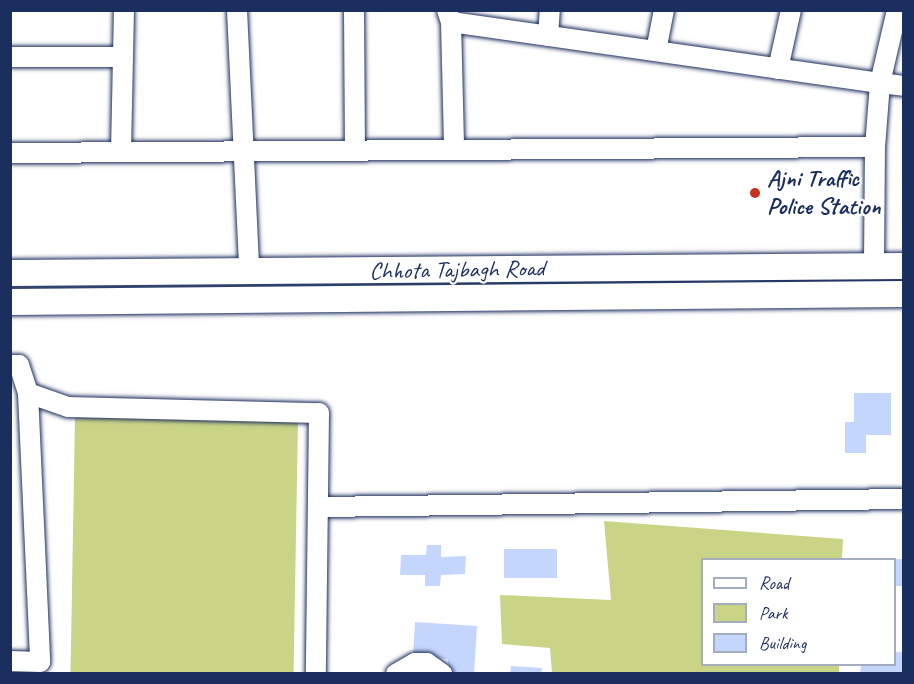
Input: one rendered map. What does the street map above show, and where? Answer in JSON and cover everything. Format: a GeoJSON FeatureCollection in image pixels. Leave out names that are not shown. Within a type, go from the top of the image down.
{"type":"FeatureCollection","features":[{"type":"Feature","properties":{"kind":"main road","name":"Chhota Tajbagh Road"},"geometry":{"type":"LineString","coordinates":[[10,273],[249,269],[903,266]]}},
{"type":"Feature","properties":{"kind":"main road"},"geometry":{"type":"LineString","coordinates":[[249,269],[250,297]]}},
{"type":"Feature","properties":{"kind":"main road"},"geometry":{"type":"LineString","coordinates":[[10,302],[250,297],[903,294]]}},
{"type":"Feature","properties":{"kind":"street"},"geometry":{"type":"LineString","coordinates":[[121,152],[124,10]]}},
{"type":"Feature","properties":{"kind":"street"},"geometry":{"type":"LineString","coordinates":[[237,10],[249,269]]}},
{"type":"Feature","properties":{"kind":"street"},"geometry":{"type":"LineString","coordinates":[[354,10],[356,150]]}},
{"type":"Feature","properties":{"kind":"street"},"geometry":{"type":"LineString","coordinates":[[548,36],[550,10]]}},
{"type":"Feature","properties":{"kind":"street"},"geometry":{"type":"LineString","coordinates":[[656,51],[664,10]]}},
{"type":"Feature","properties":{"kind":"street"},"geometry":{"type":"LineString","coordinates":[[778,69],[791,10]]}},
{"type":"Feature","properties":{"kind":"street"},"geometry":{"type":"LineString","coordinates":[[874,266],[875,147],[880,83],[897,10]]}},
{"type":"Feature","properties":{"kind":"street"},"geometry":{"type":"LineString","coordinates":[[454,149],[449,16],[548,36],[903,86]]}},
{"type":"Feature","properties":{"kind":"street"},"geometry":{"type":"LineString","coordinates":[[10,57],[123,57]]}},
{"type":"Feature","properties":{"kind":"street"},"geometry":{"type":"LineString","coordinates":[[10,153],[875,147]]}},
{"type":"Feature","properties":{"kind":"street"},"geometry":{"type":"LineString","coordinates":[[10,365],[19,365],[28,393],[40,662],[10,662]]}},
{"type":"Feature","properties":{"kind":"street"},"geometry":{"type":"LineString","coordinates":[[28,393],[68,407],[319,413],[316,674]]}},
{"type":"Feature","properties":{"kind":"street"},"geometry":{"type":"LineString","coordinates":[[319,507],[903,499]]}},
{"type":"Feature","properties":{"kind":"street"},"geometry":{"type":"LineString","coordinates":[[396,674],[415,663],[427,663],[442,674]]}},
{"type":"Feature","properties":{"kind":"green space"},"geometry":{"type":"Polygon","coordinates":[[[75,417],[298,421],[294,674],[71,674],[75,417]]]}},
{"type":"Feature","properties":{"kind":"green space"},"geometry":{"type":"Polygon","coordinates":[[[604,521],[843,539],[842,558],[701,558],[701,666],[839,666],[839,673],[552,673],[550,648],[502,644],[500,595],[611,600],[604,521]]]}},
{"type":"Feature","properties":{"kind":"building"},"geometry":{"type":"Polygon","coordinates":[[[854,393],[891,393],[891,435],[866,435],[866,453],[845,453],[845,422],[854,422],[854,393]]]}},
{"type":"Feature","properties":{"kind":"building"},"geometry":{"type":"Polygon","coordinates":[[[427,545],[441,545],[441,557],[466,556],[465,574],[441,575],[440,586],[425,586],[425,575],[400,575],[401,555],[426,555],[427,545]]]}},
{"type":"Feature","properties":{"kind":"building"},"geometry":{"type":"Polygon","coordinates":[[[504,549],[557,549],[557,578],[504,578],[504,549]]]}},
{"type":"Feature","properties":{"kind":"building"},"geometry":{"type":"Polygon","coordinates":[[[896,559],[904,559],[904,586],[896,586],[896,559]]]}},
{"type":"Feature","properties":{"kind":"building"},"geometry":{"type":"Polygon","coordinates":[[[415,622],[477,626],[474,674],[447,674],[448,659],[413,657],[415,622]]]}},
{"type":"Feature","properties":{"kind":"building"},"geometry":{"type":"Polygon","coordinates":[[[896,652],[904,652],[904,674],[860,674],[861,666],[896,666],[896,652]]]}},
{"type":"Feature","properties":{"kind":"building"},"geometry":{"type":"Polygon","coordinates":[[[511,666],[542,668],[541,674],[510,674],[511,666]]]}},
{"type":"Feature","properties":{"kind":"place","name":"Ajni Traffic Police Station"},"geometry":{"type":"Point","coordinates":[755,193]}}]}
